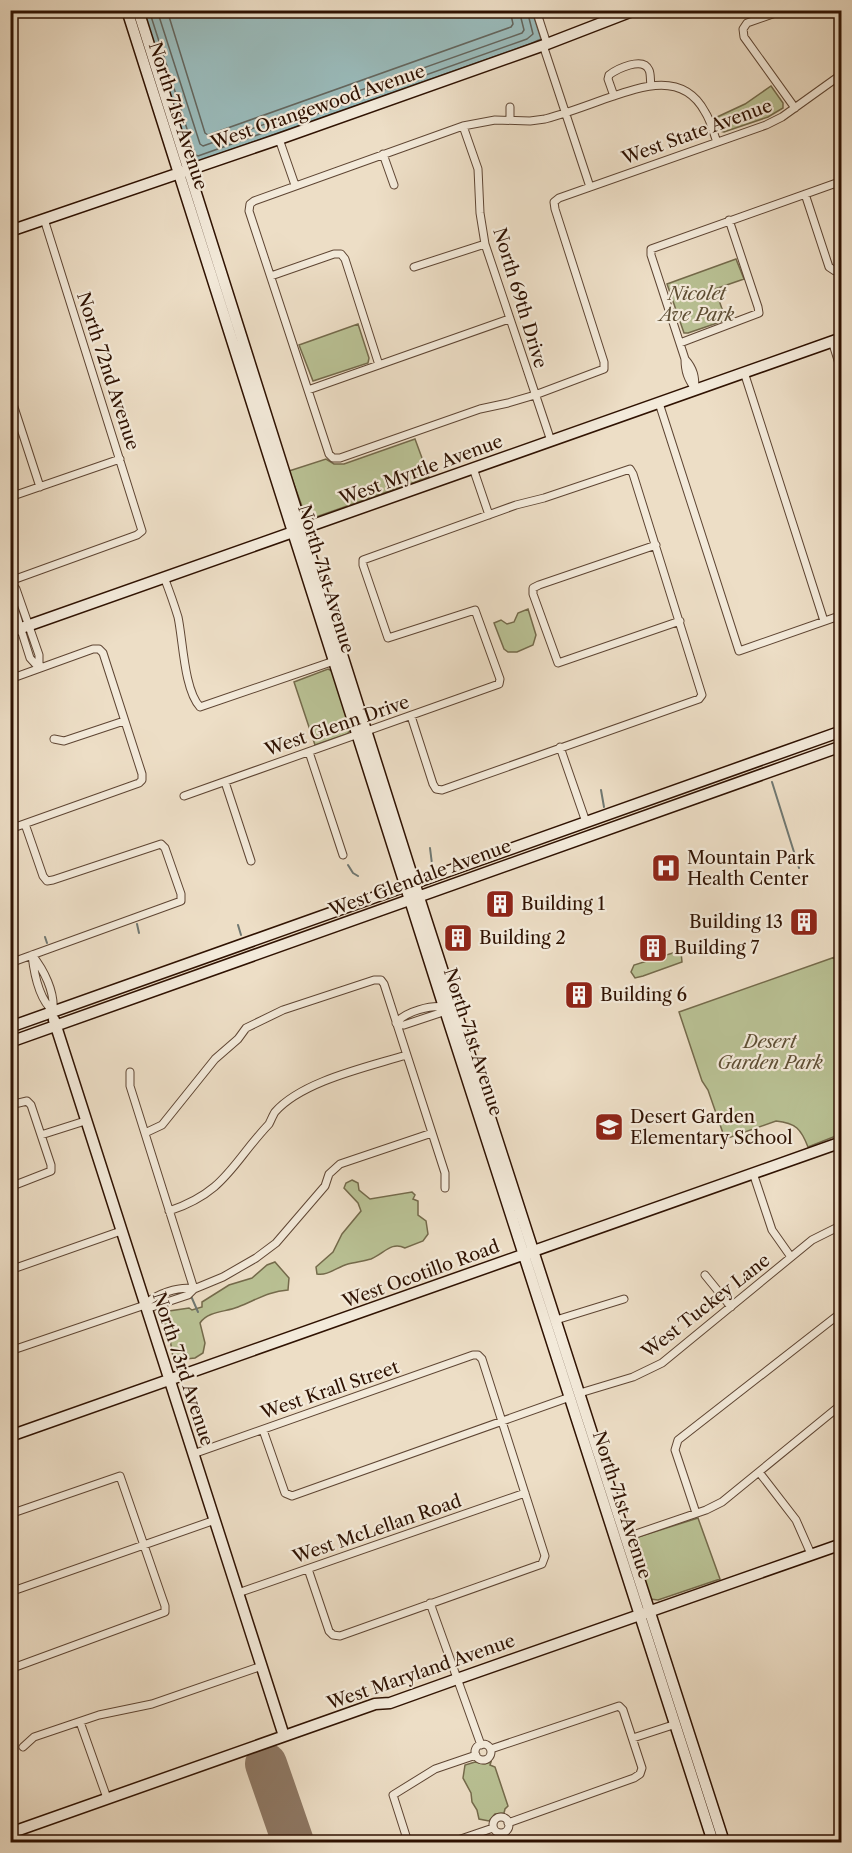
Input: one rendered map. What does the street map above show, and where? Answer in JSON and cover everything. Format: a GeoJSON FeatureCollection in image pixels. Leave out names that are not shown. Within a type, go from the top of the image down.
{"type":"FeatureCollection","features":[{"type":"Feature","properties":{"kind":"street","name":"North 71st Avenue"},"geometry":{"type":"LineString","coordinates":[[127,10],[184,172]]}},
{"type":"Feature","properties":{"kind":"street","name":"North 71st Avenue"},"geometry":{"type":"LineString","coordinates":[[138,10],[184,172],[414,898],[680,1723],[724,1842]]}},
{"type":"Feature","properties":{"kind":"street"},"geometry":{"type":"LineString","coordinates":[[536,10],[590,187]]}},
{"type":"Feature","properties":{"kind":"street","name":"West Orangewood Avenue"},"geometry":{"type":"LineString","coordinates":[[10,231],[545,45],[635,10]]}},
{"type":"Feature","properties":{"kind":"street"},"geometry":{"type":"LineString","coordinates":[[784,10],[747,23],[742,29],[744,37],[795,108]]}},
{"type":"Feature","properties":{"kind":"street"},"geometry":{"type":"LineString","coordinates":[[614,96],[608,80],[609,75],[614,71],[639,63],[649,69],[651,85]]}},
{"type":"Feature","properties":{"kind":"street","name":"West State Avenue"},"geometry":{"type":"LineString","coordinates":[[535,395],[604,369],[604,362],[554,202],[559,198],[766,125],[795,108],[842,74]]}},
{"type":"Feature","properties":{"kind":"street"},"geometry":{"type":"LineString","coordinates":[[535,395],[480,409],[340,459],[333,458],[327,450],[249,211],[250,204],[295,185],[463,126],[495,120],[538,120],[651,85],[670,86],[693,97],[705,112],[717,142]]}},
{"type":"Feature","properties":{"kind":"street"},"geometry":{"type":"LineString","coordinates":[[510,107],[510,120]]}},
{"type":"Feature","properties":{"kind":"street","name":"North 69th Drive"},"geometry":{"type":"LineString","coordinates":[[463,126],[478,169],[480,213],[485,244],[551,441]]}},
{"type":"Feature","properties":{"kind":"street"},"geometry":{"type":"LineString","coordinates":[[279,139],[295,185]]}},
{"type":"Feature","properties":{"kind":"street"},"geometry":{"type":"LineString","coordinates":[[383,154],[394,185]]}},
{"type":"Feature","properties":{"kind":"street"},"geometry":{"type":"LineString","coordinates":[[695,389],[692,367],[680,343],[651,249],[842,181]]}},
{"type":"Feature","properties":{"kind":"street"},"geometry":{"type":"LineString","coordinates":[[805,194],[831,270],[842,269]]}},
{"type":"Feature","properties":{"kind":"street","name":"North 72nd Avenue"},"geometry":{"type":"LineString","coordinates":[[10,581],[137,535],[142,531],[44,219]]}},
{"type":"Feature","properties":{"kind":"street"},"geometry":{"type":"LineString","coordinates":[[680,343],[759,313],[729,220]]}},
{"type":"Feature","properties":{"kind":"street"},"geometry":{"type":"LineString","coordinates":[[414,267],[485,244]]}},
{"type":"Feature","properties":{"kind":"street"},"geometry":{"type":"LineString","coordinates":[[271,276],[334,254],[341,254],[345,259],[379,365]]}},
{"type":"Feature","properties":{"kind":"street"},"geometry":{"type":"LineString","coordinates":[[308,390],[509,319]]}},
{"type":"Feature","properties":{"kind":"street"},"geometry":{"type":"LineString","coordinates":[[837,339],[842,373]]}},
{"type":"Feature","properties":{"kind":"street","name":"West Myrtle Avenue"},"geometry":{"type":"LineString","coordinates":[[20,628],[837,339]]}},
{"type":"Feature","properties":{"kind":"street"},"geometry":{"type":"LineString","coordinates":[[744,372],[824,621]]}},
{"type":"Feature","properties":{"kind":"street"},"geometry":{"type":"LineString","coordinates":[[10,395],[40,487]]}},
{"type":"Feature","properties":{"kind":"street"},"geometry":{"type":"LineString","coordinates":[[659,403],[739,651],[842,615]]}},
{"type":"Feature","properties":{"kind":"street"},"geometry":{"type":"LineString","coordinates":[[10,497],[120,459]]}},
{"type":"Feature","properties":{"kind":"street"},"geometry":{"type":"LineString","coordinates":[[411,716],[436,789],[442,790],[699,699],[702,695],[630,469],[489,515],[473,468]]}},
{"type":"Feature","properties":{"kind":"street","name":"West Glenn Drive"},"geometry":{"type":"LineString","coordinates":[[184,796],[499,684],[500,678],[475,610],[388,638],[363,565],[363,560],[489,515]]}},
{"type":"Feature","properties":{"kind":"street","name":"North 71st Avenue"},"geometry":{"type":"LineString","coordinates":[[298,531],[334,661],[362,733]]}},
{"type":"Feature","properties":{"kind":"street"},"geometry":{"type":"LineString","coordinates":[[656,545],[533,588],[558,663],[680,621]]}},
{"type":"Feature","properties":{"kind":"street"},"geometry":{"type":"LineString","coordinates":[[164,577],[178,618],[191,687],[196,703],[200,707],[334,661]]}},
{"type":"Feature","properties":{"kind":"street"},"geometry":{"type":"LineString","coordinates":[[10,581],[16,589],[20,628],[37,649],[39,668]]}},
{"type":"Feature","properties":{"kind":"street"},"geometry":{"type":"LineString","coordinates":[[10,595],[30,658],[39,668]]}},
{"type":"Feature","properties":{"kind":"street"},"geometry":{"type":"LineString","coordinates":[[28,652],[37,649]]}},
{"type":"Feature","properties":{"kind":"street"},"geometry":{"type":"LineString","coordinates":[[10,678],[93,649],[99,649],[103,653],[142,774],[142,780],[139,783],[10,829]]}},
{"type":"Feature","properties":{"kind":"street"},"geometry":{"type":"LineString","coordinates":[[54,738],[64,741],[124,721]]}},
{"type":"Feature","properties":{"kind":"street","name":"West Glendale Avenue"},"geometry":{"type":"LineString","coordinates":[[10,1027],[842,731]]}},
{"type":"Feature","properties":{"kind":"street","name":"West Glendale Avenue"},"geometry":{"type":"LineString","coordinates":[[10,1042],[842,746]]}},
{"type":"Feature","properties":{"kind":"street"},"geometry":{"type":"LineString","coordinates":[[560,747],[586,822]]}},
{"type":"Feature","properties":{"kind":"street"},"geometry":{"type":"LineString","coordinates":[[309,752],[343,855]]}},
{"type":"Feature","properties":{"kind":"street"},"geometry":{"type":"LineString","coordinates":[[225,782],[251,861]]}},
{"type":"Feature","properties":{"kind":"street"},"geometry":{"type":"LineString","coordinates":[[689,786],[693,799]]}},
{"type":"Feature","properties":{"kind":"street"},"geometry":{"type":"LineString","coordinates":[[10,963],[181,901],[181,894],[165,848],[161,844],[47,881],[43,876],[25,824]]}},
{"type":"Feature","properties":{"kind":"street","name":"North 73rd Avenue"},"geometry":{"type":"LineString","coordinates":[[32,955],[42,966],[54,1002],[55,1026],[284,1736]]}},
{"type":"Feature","properties":{"kind":"street"},"geometry":{"type":"LineString","coordinates":[[145,1133],[162,1125],[215,1059],[238,1039],[246,1028],[298,1004],[374,980],[381,980],[445,1173],[445,1188]]}},
{"type":"Feature","properties":{"kind":"street"},"geometry":{"type":"LineString","coordinates":[[396,1023],[404,1025],[440,1013],[449,1005]]}},
{"type":"Feature","properties":{"kind":"street"},"geometry":{"type":"LineString","coordinates":[[169,1211],[195,1201],[216,1187],[269,1124],[274,1113],[295,1096],[322,1082],[406,1055]]}},
{"type":"Feature","properties":{"kind":"street"},"geometry":{"type":"LineString","coordinates":[[130,1072],[130,1086],[194,1289]]}},
{"type":"Feature","properties":{"kind":"street"},"geometry":{"type":"LineString","coordinates":[[10,1105],[27,1101],[31,1105],[51,1165],[51,1171],[10,1187]]}},
{"type":"Feature","properties":{"kind":"street"},"geometry":{"type":"LineString","coordinates":[[41,1135],[86,1121]]}},
{"type":"Feature","properties":{"kind":"street"},"geometry":{"type":"LineString","coordinates":[[10,1351],[145,1305],[152,1306],[188,1295],[194,1289],[234,1272],[276,1243],[325,1186],[329,1174],[340,1164],[349,1159],[432,1133]]}},
{"type":"Feature","properties":{"kind":"street","name":"West Ocotillo Road"},"geometry":{"type":"LineString","coordinates":[[10,1436],[842,1142]]}},
{"type":"Feature","properties":{"kind":"street"},"geometry":{"type":"LineString","coordinates":[[753,1173],[772,1230],[791,1257]]}},
{"type":"Feature","properties":{"kind":"street","name":"West Tuckey Lane"},"geometry":{"type":"LineString","coordinates":[[262,1430],[285,1493],[292,1496],[648,1371],[662,1363],[791,1257],[824,1233],[842,1225]]}},
{"type":"Feature","properties":{"kind":"street"},"geometry":{"type":"LineString","coordinates":[[10,1270],[121,1231]]}},
{"type":"Feature","properties":{"kind":"street","name":"North 71st Avenue"},"geometry":{"type":"LineString","coordinates":[[529,1252],[556,1320],[575,1395],[627,1537],[644,1612]]}},
{"type":"Feature","properties":{"kind":"street"},"geometry":{"type":"LineString","coordinates":[[705,1275],[731,1307]]}},
{"type":"Feature","properties":{"kind":"street"},"geometry":{"type":"LineString","coordinates":[[556,1320],[624,1299]]}},
{"type":"Feature","properties":{"kind":"street"},"geometry":{"type":"LineString","coordinates":[[696,1513],[675,1450],[678,1440],[842,1312]]}},
{"type":"Feature","properties":{"kind":"street","name":"West Krall Street"},"geometry":{"type":"LineString","coordinates":[[193,1454],[478,1355],[482,1359],[501,1422]]}},
{"type":"Feature","properties":{"kind":"street"},"geometry":{"type":"LineString","coordinates":[[627,1537],[722,1502],[842,1404]]}},
{"type":"Feature","properties":{"kind":"street"},"geometry":{"type":"LineString","coordinates":[[308,1569],[329,1631],[333,1635],[340,1636],[542,1564],[545,1556],[501,1422]]}},
{"type":"Feature","properties":{"kind":"street"},"geometry":{"type":"LineString","coordinates":[[759,1472],[796,1520],[811,1554]]}},
{"type":"Feature","properties":{"kind":"street"},"geometry":{"type":"LineString","coordinates":[[10,1514],[120,1476],[165,1606],[165,1612],[10,1669]]}},
{"type":"Feature","properties":{"kind":"street","name":"West McLellan Road"},"geometry":{"type":"LineString","coordinates":[[238,1593],[525,1493]]}},
{"type":"Feature","properties":{"kind":"street"},"geometry":{"type":"LineString","coordinates":[[10,1592],[215,1520]]}},
{"type":"Feature","properties":{"kind":"street","name":"West Maryland Avenue"},"geometry":{"type":"LineString","coordinates":[[10,1833],[375,1704],[390,1702],[458,1679],[842,1544]]}},
{"type":"Feature","properties":{"kind":"street"},"geometry":{"type":"LineString","coordinates":[[430,1603],[481,1745]]}},
{"type":"Feature","properties":{"kind":"street"},"geometry":{"type":"LineString","coordinates":[[23,1747],[34,1737],[114,1711],[152,1704],[262,1666]]}},
{"type":"Feature","properties":{"kind":"street"},"geometry":{"type":"LineString","coordinates":[[491,1749],[619,1706],[623,1710],[642,1768],[640,1774],[634,1779],[508,1823]]}},
{"type":"Feature","properties":{"kind":"street"},"geometry":{"type":"LineString","coordinates":[[80,1722],[107,1798]]}},
{"type":"Feature","properties":{"kind":"street","name":"North 71st Avenue"},"geometry":{"type":"LineString","coordinates":[[680,1723],[713,1842]]}},
{"type":"Feature","properties":{"kind":"street"},"geometry":{"type":"LineString","coordinates":[[633,1738],[680,1723]]}},
{"type":"Feature","properties":{"kind":"street"},"geometry":{"type":"LineString","coordinates":[[476,1755],[477,1748],[481,1745],[488,1745],[491,1749]]}},
{"type":"Feature","properties":{"kind":"street"},"geometry":{"type":"LineString","coordinates":[[476,1755],[480,1759],[490,1757],[491,1749]]}},
{"type":"Feature","properties":{"kind":"street"},"geometry":{"type":"LineString","coordinates":[[408,1842],[393,1795],[435,1769],[476,1755]]}},
{"type":"Feature","properties":{"kind":"street"},"geometry":{"type":"LineString","coordinates":[[493,1828],[494,1821],[499,1817],[506,1819],[508,1828],[503,1833]]}},
{"type":"Feature","properties":{"kind":"street"},"geometry":{"type":"LineString","coordinates":[[493,1828],[496,1832],[503,1833]]}},
{"type":"Feature","properties":{"kind":"street"},"geometry":{"type":"LineString","coordinates":[[452,1842],[493,1828]]}},
{"type":"Feature","properties":{"kind":"street"},"geometry":{"type":"LineString","coordinates":[[503,1833],[506,1842]]}},
{"type":"Feature","properties":{"kind":"green space"},"geometry":{"type":"Polygon","coordinates":[[[771,86],[783,103],[783,108],[768,117],[724,132],[720,131],[715,118],[745,104],[771,86]]]}},
{"type":"Feature","properties":{"kind":"green space","name":"Nicolet Ave Park"},"geometry":{"type":"Polygon","coordinates":[[[736,259],[744,279],[715,289],[726,320],[684,333],[667,284],[736,259]]]}},
{"type":"Feature","properties":{"kind":"green space"},"geometry":{"type":"Polygon","coordinates":[[[358,324],[369,358],[368,363],[313,381],[299,345],[358,324]]]}},
{"type":"Feature","properties":{"kind":"green space"},"geometry":{"type":"Polygon","coordinates":[[[415,439],[429,477],[316,517],[306,517],[289,471],[326,459],[334,464],[344,464],[415,439]]]}},
{"type":"Feature","properties":{"kind":"green space"},"geometry":{"type":"Polygon","coordinates":[[[528,609],[536,635],[533,645],[517,652],[508,652],[504,649],[494,623],[501,620],[507,624],[514,622],[518,613],[528,609]]]}},
{"type":"Feature","properties":{"kind":"green space"},"geometry":{"type":"Polygon","coordinates":[[[328,669],[332,671],[351,730],[347,734],[315,745],[294,682],[328,669]]]}},
{"type":"Feature","properties":{"kind":"green space"},"geometry":{"type":"Polygon","coordinates":[[[681,952],[682,962],[635,978],[631,972],[634,965],[681,952]]]}},
{"type":"Feature","properties":{"kind":"green space","name":"Desert Garden Park"},"geometry":{"type":"Polygon","coordinates":[[[835,957],[842,979],[841,1134],[808,1147],[797,1128],[788,1123],[776,1121],[725,1139],[708,1090],[702,1081],[679,1012],[835,957]]]}},
{"type":"Feature","properties":{"kind":"green space"},"geometry":{"type":"Polygon","coordinates":[[[352,1180],[358,1183],[359,1190],[370,1199],[412,1192],[415,1195],[413,1199],[418,1201],[418,1215],[426,1221],[428,1234],[423,1241],[405,1248],[392,1247],[371,1259],[348,1264],[325,1274],[317,1274],[316,1267],[333,1252],[342,1234],[361,1211],[358,1203],[344,1188],[346,1183],[352,1180]]]}},
{"type":"Feature","properties":{"kind":"green space"},"geometry":{"type":"Polygon","coordinates":[[[275,1262],[289,1278],[288,1290],[269,1294],[208,1316],[200,1323],[205,1343],[203,1353],[195,1358],[186,1359],[182,1354],[179,1357],[180,1361],[173,1357],[169,1333],[164,1322],[169,1311],[202,1307],[202,1302],[229,1285],[252,1278],[267,1265],[275,1262]]]}},
{"type":"Feature","properties":{"kind":"green space"},"geometry":{"type":"Polygon","coordinates":[[[698,1518],[720,1579],[658,1600],[650,1599],[632,1541],[635,1538],[698,1518]]]}},
{"type":"Feature","properties":{"kind":"green space"},"geometry":{"type":"Polygon","coordinates":[[[475,1762],[485,1764],[491,1762],[490,1765],[495,1767],[508,1806],[504,1813],[495,1814],[489,1821],[479,1819],[471,1793],[463,1778],[465,1765],[475,1762]]]}},
{"type":"Feature","properties":{"kind":"water"},"geometry":{"type":"Polygon","coordinates":[[[143,11],[532,11],[541,39],[196,162],[189,157],[143,11]]]}},
{"type":"Feature","properties":{"kind":"waterway"},"geometry":{"type":"LineString","coordinates":[[772,782],[799,868]]}},
{"type":"Feature","properties":{"kind":"waterway"},"geometry":{"type":"LineString","coordinates":[[601,790],[604,807]]}},
{"type":"Feature","properties":{"kind":"waterway"},"geometry":{"type":"LineString","coordinates":[[430,848],[432,864]]}},
{"type":"Feature","properties":{"kind":"waterway"},"geometry":{"type":"LineString","coordinates":[[348,865],[358,876]]}},
{"type":"Feature","properties":{"kind":"waterway"},"geometry":{"type":"LineString","coordinates":[[137,924],[139,933]]}},
{"type":"Feature","properties":{"kind":"waterway"},"geometry":{"type":"LineString","coordinates":[[238,925],[241,935]]}},
{"type":"Feature","properties":{"kind":"waterway"},"geometry":{"type":"LineString","coordinates":[[45,937],[47,943]]}},
{"type":"Feature","properties":{"kind":"waterway"},"geometry":{"type":"LineString","coordinates":[[191,1296],[198,1312]]}},
{"type":"Feature","properties":{"kind":"runway"},"geometry":{"type":"LineString","coordinates":[[266,1764],[293,1842]]}},
{"type":"Feature","properties":{"kind":"place","name":"Mountain Park Health Center"},"geometry":{"type":"Point","coordinates":[666,868]}},
{"type":"Feature","properties":{"kind":"place","name":"Building 1"},"geometry":{"type":"Point","coordinates":[500,904]}},
{"type":"Feature","properties":{"kind":"place","name":"Building 13"},"geometry":{"type":"Point","coordinates":[804,922]}},
{"type":"Feature","properties":{"kind":"place","name":"Building 2"},"geometry":{"type":"Point","coordinates":[458,938]}},
{"type":"Feature","properties":{"kind":"place","name":"Building 7"},"geometry":{"type":"Point","coordinates":[653,948]}},
{"type":"Feature","properties":{"kind":"place","name":"Building 6"},"geometry":{"type":"Point","coordinates":[579,995]}},
{"type":"Feature","properties":{"kind":"place","name":"Desert Garden Elementary School"},"geometry":{"type":"Point","coordinates":[609,1127]}}]}
